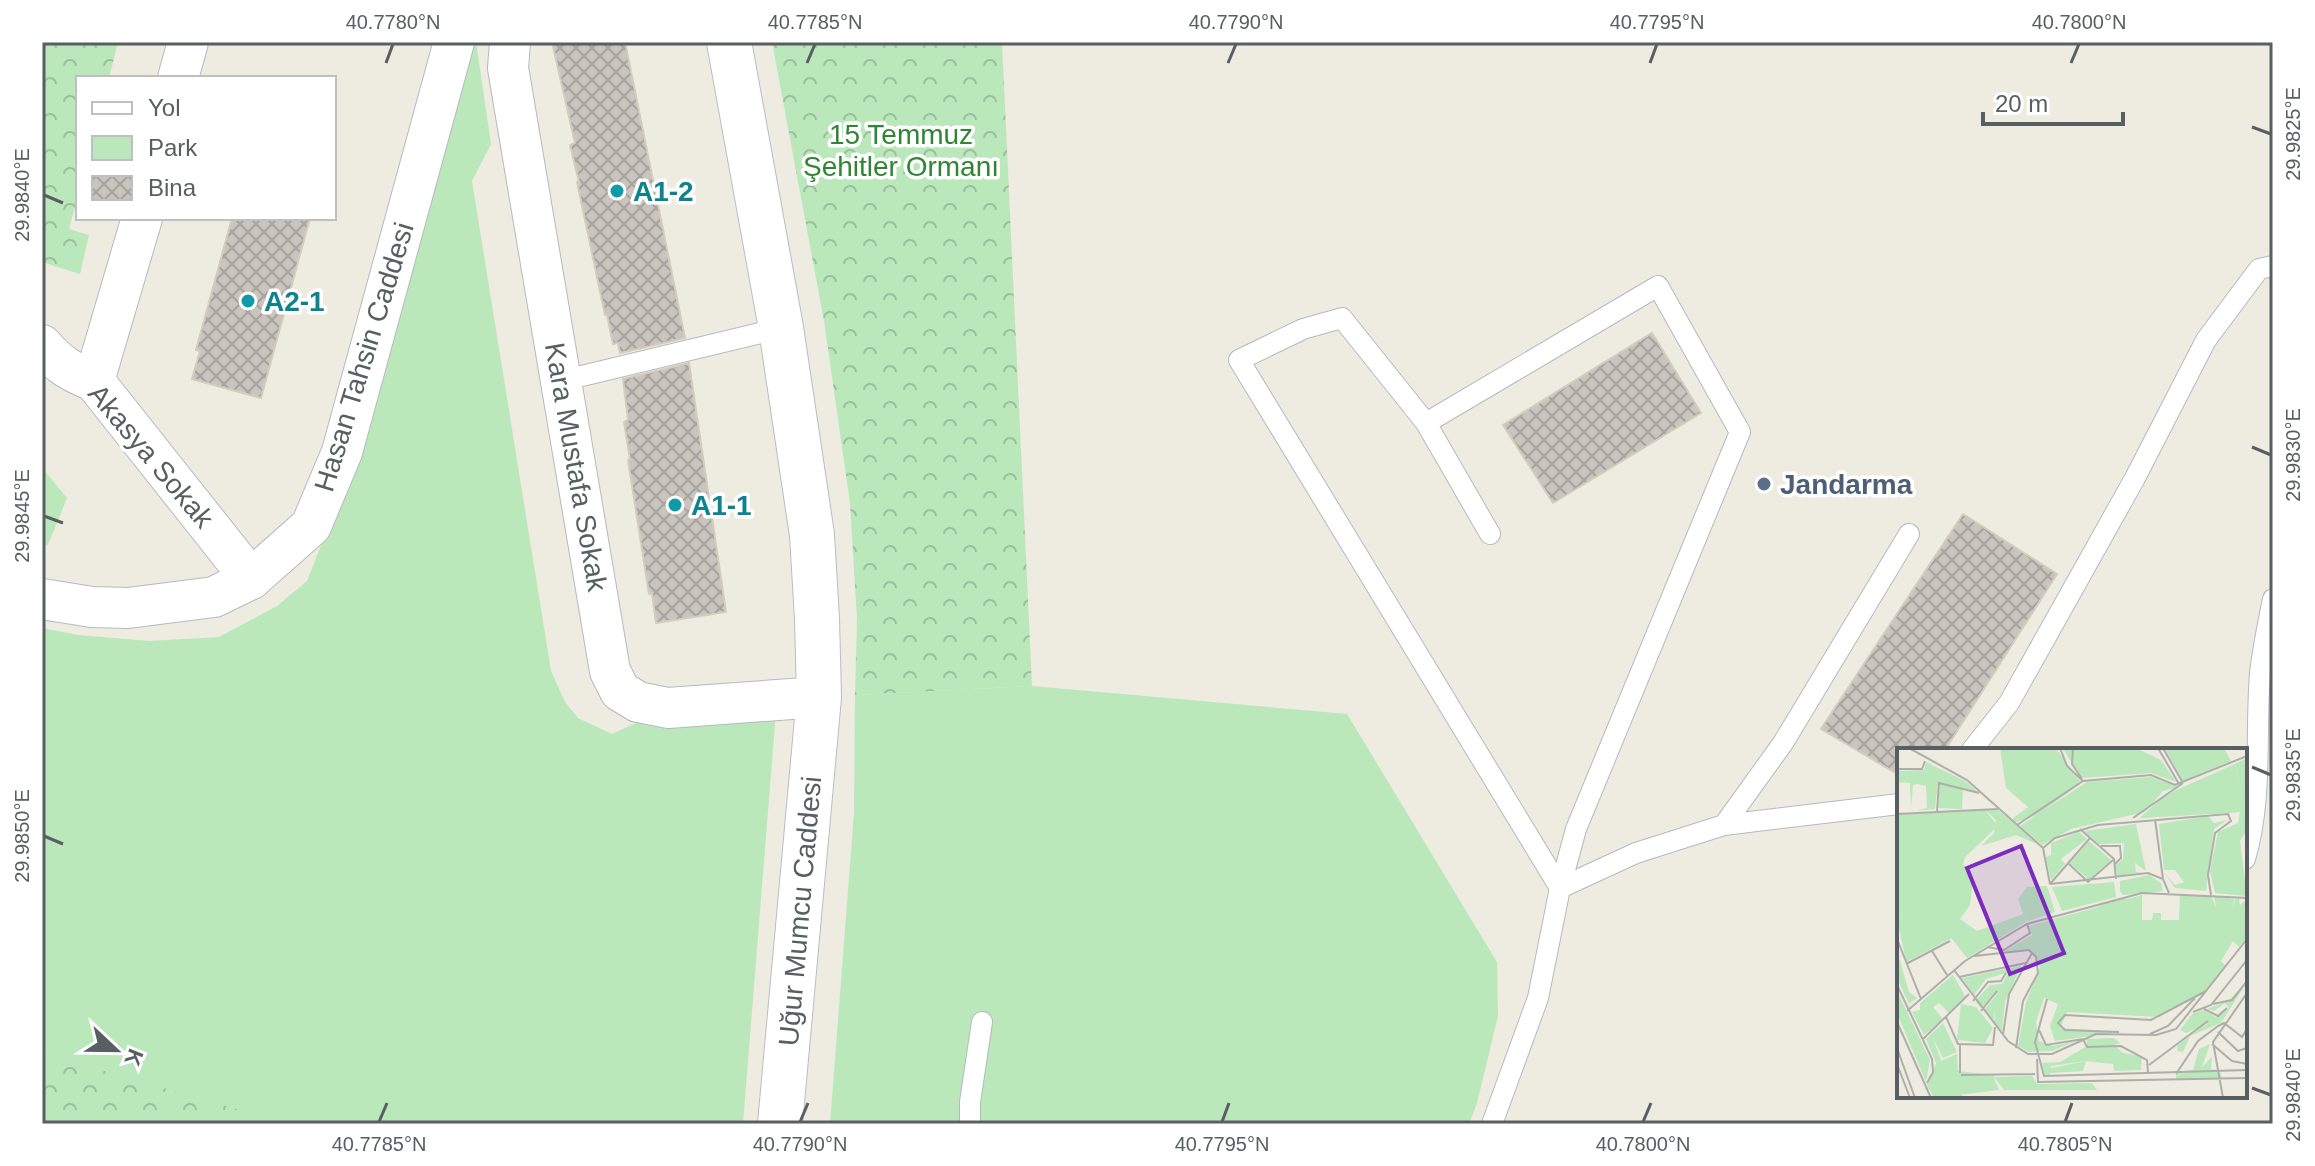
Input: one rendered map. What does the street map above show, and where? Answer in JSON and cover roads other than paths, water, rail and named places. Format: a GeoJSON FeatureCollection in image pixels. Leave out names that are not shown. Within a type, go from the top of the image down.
{"type":"FeatureCollection","features":[{"type":"Feature","properties":{"kind":"street"},"geometry":{"type":"LineString","coordinates":[[179,76],[188,42]]}},
{"type":"Feature","properties":{"kind":"street","name":"Hasan Tahsin Caddesi"},"geometry":{"type":"LineString","coordinates":[[42,599],[92,607],[128,608],[214,597],[251,579],[311,526],[342,452],[454,42]]}},
{"type":"Feature","properties":{"kind":"street","name":"Kara Mustafa Sokak"},"geometry":{"type":"LineString","coordinates":[[510,42],[508,68],[610,671],[620,691],[638,702],[668,708],[819,697]]}},
{"type":"Feature","properties":{"kind":"street","name":"Uğur Mumcu Caddesi"},"geometry":{"type":"LineString","coordinates":[[729,42],[781,328],[812,535],[819,697],[780,1124]]}},
{"type":"Feature","properties":{"kind":"street"},"geometry":{"type":"LineString","coordinates":[[94,381],[141,220]]}},
{"type":"Feature","properties":{"kind":"street","name":"Akasya Sokak"},"geometry":{"type":"LineString","coordinates":[[42,345],[57,362],[94,381],[251,579]]}},
{"type":"Feature","properties":{"kind":"lane"},"geometry":{"type":"LineString","coordinates":[[1974,748],[2009,703],[2135,478],[2206,340],[2259,269],[2273,266]]}},
{"type":"Feature","properties":{"kind":"lane"},"geometry":{"type":"LineString","coordinates":[[1426,423],[1658,286],[1740,432],[1576,829],[1560,888],[1538,998],[1492,1124]]}},
{"type":"Feature","properties":{"kind":"lane"},"geometry":{"type":"LineString","coordinates":[[1490,534],[1426,423],[1342,318],[1303,329],[1239,360],[1560,888]]}},
{"type":"Feature","properties":{"kind":"lane"},"geometry":{"type":"LineString","coordinates":[[561,381],[781,328]]}},
{"type":"Feature","properties":{"kind":"lane"},"geometry":{"type":"LineString","coordinates":[[1724,825],[1783,743],[1909,534]]}},
{"type":"Feature","properties":{"kind":"lane"},"geometry":{"type":"LineString","coordinates":[[2247,853],[2258,787],[2260,673],[2273,599]]}},
{"type":"Feature","properties":{"kind":"lane"},"geometry":{"type":"LineString","coordinates":[[1560,888],[1636,853],[1724,825],[1897,804]]}},
{"type":"Feature","properties":{"kind":"lane"},"geometry":{"type":"LineString","coordinates":[[970,1124],[970,1102],[982,1022]]}},
{"type":"Feature","properties":{"kind":"place","name":"A1-2"},"geometry":{"type":"Point","coordinates":[617,191]}},
{"type":"Feature","properties":{"kind":"place","name":"A2-1"},"geometry":{"type":"Point","coordinates":[248,301]}},
{"type":"Feature","properties":{"kind":"place","name":"Jandarma"},"geometry":{"type":"Point","coordinates":[1764,484]}},
{"type":"Feature","properties":{"kind":"place","name":"A1-1"},"geometry":{"type":"Point","coordinates":[675,505]}},
{"type":"Feature","properties":{"kind":"park label","name":"15 Temmuz Şehitler Ormanı"},"geometry":{"type":"Point","coordinates":[901,150]}}]}
